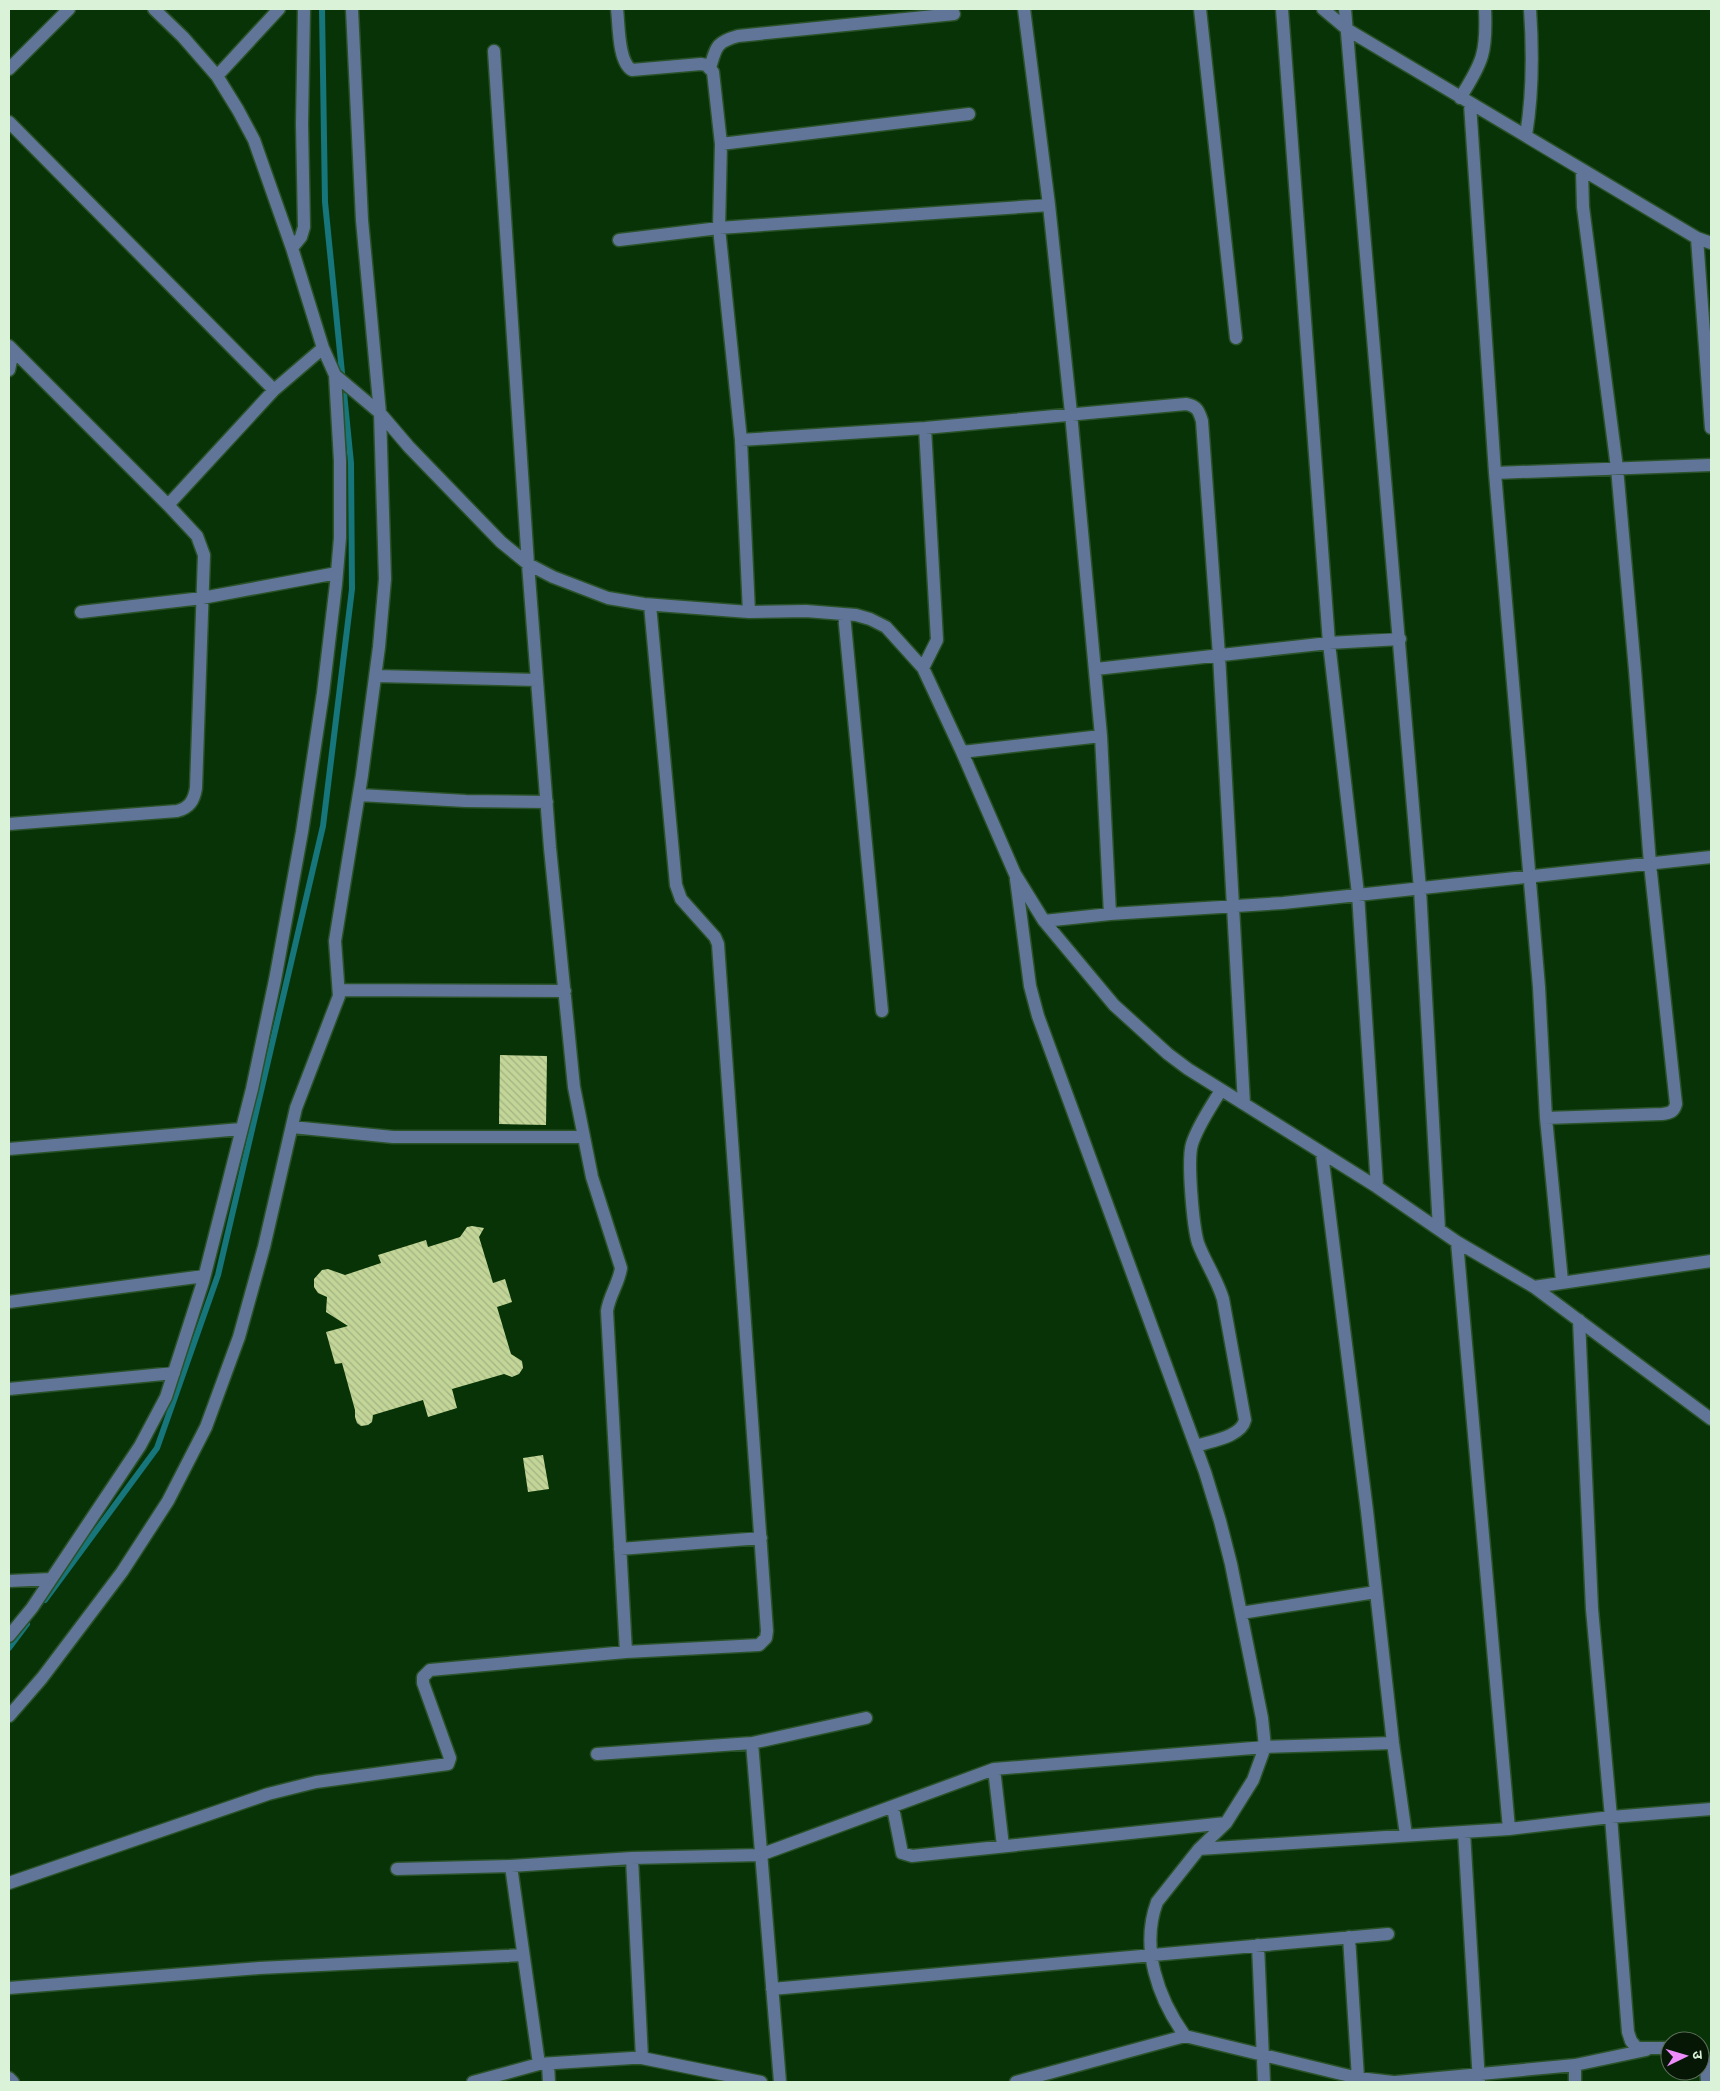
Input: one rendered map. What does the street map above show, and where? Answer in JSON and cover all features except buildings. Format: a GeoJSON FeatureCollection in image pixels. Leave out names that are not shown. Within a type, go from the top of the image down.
{"type":"FeatureCollection","features":[{"type":"Feature","properties":{"kind":"street"},"geometry":{"type":"LineString","coordinates":[[9,69],[69,9]]}},
{"type":"Feature","properties":{"kind":"street"},"geometry":{"type":"LineString","coordinates":[[154,9],[183,38],[216,76],[238,110],[254,140],[292,248],[323,348],[338,377],[376,409],[409,447],[488,529],[528,564],[553,577],[608,598],[650,604],[749,612],[806,610],[856,615],[886,627],[923,668],[1015,874],[1044,921],[1114,1005],[1168,1054],[1221,1090],[1377,1187],[1457,1242],[1534,1287],[1711,1419]]}},
{"type":"Feature","properties":{"kind":"street"},"geometry":{"type":"LineString","coordinates":[[216,76],[279,9]]}},
{"type":"Feature","properties":{"kind":"street"},"geometry":{"type":"LineString","coordinates":[[292,248],[301,237],[304,227],[302,124],[304,9]]}},
{"type":"Feature","properties":{"kind":"street"},"geometry":{"type":"LineString","coordinates":[[9,1716],[42,1678],[122,1572],[168,1501],[206,1427],[240,1337],[264,1247],[296,1108],[340,990],[335,941],[376,676],[385,579],[376,409],[362,220],[352,9]]}},
{"type":"Feature","properties":{"kind":"street"},"geometry":{"type":"LineString","coordinates":[[617,9],[622,56],[628,68],[632,70],[702,64],[713,72],[721,144],[719,228],[741,440],[749,612]]}},
{"type":"Feature","properties":{"kind":"street"},"geometry":{"type":"LineString","coordinates":[[1024,9],[1049,204],[1096,669],[1110,914]]}},
{"type":"Feature","properties":{"kind":"street"},"geometry":{"type":"LineString","coordinates":[[1200,9],[1236,338]]}},
{"type":"Feature","properties":{"kind":"street"},"geometry":{"type":"LineString","coordinates":[[1282,9],[1329,643],[1358,894],[1377,1187]]}},
{"type":"Feature","properties":{"kind":"street"},"geometry":{"type":"LineString","coordinates":[[1323,9],[1348,30],[1465,101],[1526,135],[1582,171],[1697,238],[1711,243]]}},
{"type":"Feature","properties":{"kind":"street"},"geometry":{"type":"LineString","coordinates":[[1345,9],[1420,888],[1439,1229]]}},
{"type":"Feature","properties":{"kind":"street"},"geometry":{"type":"LineString","coordinates":[[1485,9],[1486,39],[1483,54],[1465,101],[1530,875],[1546,1118],[1562,1281]]}},
{"type":"Feature","properties":{"kind":"street"},"geometry":{"type":"LineString","coordinates":[[1526,135],[1531,105],[1533,46],[1530,9]]}},
{"type":"Feature","properties":{"kind":"street"},"geometry":{"type":"LineString","coordinates":[[710,68],[718,45],[725,40],[738,36],[954,14]]}},
{"type":"Feature","properties":{"kind":"street"},"geometry":{"type":"LineString","coordinates":[[494,51],[528,564],[547,802],[574,1087],[592,1177],[621,1268],[620,1276],[611,1294],[608,1311],[626,1652]]}},
{"type":"Feature","properties":{"kind":"street"},"geometry":{"type":"LineString","coordinates":[[721,144],[969,114]]}},
{"type":"Feature","properties":{"kind":"street"},"geometry":{"type":"LineString","coordinates":[[9,122],[274,390]]}},
{"type":"Feature","properties":{"kind":"street"},"geometry":{"type":"LineString","coordinates":[[1546,1118],[1662,1114],[1670,1113],[1675,1109],[1676,1104],[1650,864],[1617,468],[1583,207],[1582,171]]}},
{"type":"Feature","properties":{"kind":"street"},"geometry":{"type":"LineString","coordinates":[[619,240],[719,228],[1049,204]]}},
{"type":"Feature","properties":{"kind":"street"},"geometry":{"type":"LineString","coordinates":[[1697,238],[1711,428]]}},
{"type":"Feature","properties":{"kind":"street"},"geometry":{"type":"LineString","coordinates":[[9,370],[11,348]]}},
{"type":"Feature","properties":{"kind":"street"},"geometry":{"type":"LineString","coordinates":[[9,824],[177,811],[185,809],[191,804],[195,797],[196,788],[204,555],[197,536],[11,348]]}},
{"type":"Feature","properties":{"kind":"street"},"geometry":{"type":"LineString","coordinates":[[168,505],[274,390],[323,348]]}},
{"type":"Feature","properties":{"kind":"street"},"geometry":{"type":"LineString","coordinates":[[9,1636],[32,1608],[140,1446],[166,1397],[204,1276],[241,1129],[275,980],[302,832],[323,693],[340,538],[338,377]]}},
{"type":"Feature","properties":{"kind":"street"},"geometry":{"type":"LineString","coordinates":[[741,440],[925,428],[1071,413],[1186,404],[1194,406],[1199,411],[1202,421],[1219,655],[1244,1104]]}},
{"type":"Feature","properties":{"kind":"street"},"geometry":{"type":"LineString","coordinates":[[923,668],[936,646],[937,640],[925,428]]}},
{"type":"Feature","properties":{"kind":"street"},"geometry":{"type":"LineString","coordinates":[[1495,473],[1711,465]]}},
{"type":"Feature","properties":{"kind":"street"},"geometry":{"type":"LineString","coordinates":[[81,612],[202,598],[337,573]]}},
{"type":"Feature","properties":{"kind":"street"},"geometry":{"type":"LineString","coordinates":[[9,1884],[268,1794],[316,1782],[448,1764],[450,1758],[423,1683],[423,1677],[430,1670],[626,1652],[759,1645],[763,1643],[768,1631],[718,944],[715,937],[681,899],[676,885],[650,604]]}},
{"type":"Feature","properties":{"kind":"street"},"geometry":{"type":"LineString","coordinates":[[844,614],[882,1011]]}},
{"type":"Feature","properties":{"kind":"street"},"geometry":{"type":"LineString","coordinates":[[1096,669],[1329,643],[1400,638]]}},
{"type":"Feature","properties":{"kind":"street"},"geometry":{"type":"LineString","coordinates":[[376,676],[537,680]]}},
{"type":"Feature","properties":{"kind":"street"},"geometry":{"type":"LineString","coordinates":[[962,752],[1101,736]]}},
{"type":"Feature","properties":{"kind":"street"},"geometry":{"type":"LineString","coordinates":[[359,794],[466,801],[547,802]]}},
{"type":"Feature","properties":{"kind":"street"},"geometry":{"type":"LineString","coordinates":[[1044,921],[1358,894],[1711,857]]}},
{"type":"Feature","properties":{"kind":"street"},"geometry":{"type":"LineString","coordinates":[[1015,874],[1030,986],[1040,1024],[1148,1312],[1196,1446],[1220,1520],[1262,1718],[1265,1747],[1253,1780],[1226,1822],[1199,1849],[1157,1902],[1151,1924],[1150,1954],[1158,1987],[1172,2017],[1185,2036]]}},
{"type":"Feature","properties":{"kind":"street"},"geometry":{"type":"LineString","coordinates":[[340,990],[564,991]]}},
{"type":"Feature","properties":{"kind":"street"},"geometry":{"type":"LineString","coordinates":[[1196,1446],[1238,1432],[1245,1420],[1223,1299],[1219,1286],[1203,1254],[1194,1221],[1191,1147],[1197,1131],[1221,1090]]}},
{"type":"Feature","properties":{"kind":"street"},"geometry":{"type":"LineString","coordinates":[[292,1126],[393,1137],[584,1137]]}},
{"type":"Feature","properties":{"kind":"street"},"geometry":{"type":"LineString","coordinates":[[9,1149],[241,1129]]}},
{"type":"Feature","properties":{"kind":"street"},"geometry":{"type":"LineString","coordinates":[[1322,1154],[1393,1743],[1406,1834]]}},
{"type":"Feature","properties":{"kind":"street"},"geometry":{"type":"LineString","coordinates":[[1457,1242],[1509,1829]]}},
{"type":"Feature","properties":{"kind":"street"},"geometry":{"type":"LineString","coordinates":[[1534,1287],[1562,1281],[1711,1261]]}},
{"type":"Feature","properties":{"kind":"street"},"geometry":{"type":"LineString","coordinates":[[9,1302],[204,1276]]}},
{"type":"Feature","properties":{"kind":"street"},"geometry":{"type":"LineString","coordinates":[[1579,1320],[1592,1609],[1628,2032],[1631,2041],[1637,2048],[1647,2050]]}},
{"type":"Feature","properties":{"kind":"street"},"geometry":{"type":"LineString","coordinates":[[9,1389],[174,1373]]}},
{"type":"Feature","properties":{"kind":"street"},"geometry":{"type":"LineString","coordinates":[[620,1549],[761,1538]]}},
{"type":"Feature","properties":{"kind":"street"},"geometry":{"type":"LineString","coordinates":[[9,1581],[51,1579]]}},
{"type":"Feature","properties":{"kind":"street"},"geometry":{"type":"LineString","coordinates":[[1241,1613],[1376,1592]]}},
{"type":"Feature","properties":{"kind":"street"},"geometry":{"type":"LineString","coordinates":[[597,1754],[752,1743],[866,1718]]}},
{"type":"Feature","properties":{"kind":"street"},"geometry":{"type":"LineString","coordinates":[[752,1743],[780,2082]]}},
{"type":"Feature","properties":{"kind":"street"},"geometry":{"type":"LineString","coordinates":[[397,1870],[511,1866],[632,1858],[760,1855],[893,1808],[986,1771],[1265,1747],[1393,1743]]}},
{"type":"Feature","properties":{"kind":"street"},"geometry":{"type":"LineString","coordinates":[[994,1770],[1003,1846]]}},
{"type":"Feature","properties":{"kind":"street"},"geometry":{"type":"LineString","coordinates":[[893,1808],[902,1852],[912,1856],[1226,1822]]}},
{"type":"Feature","properties":{"kind":"street"},"geometry":{"type":"LineString","coordinates":[[1199,1849],[1406,1834],[1509,1829],[1711,1809]]}},
{"type":"Feature","properties":{"kind":"street"},"geometry":{"type":"LineString","coordinates":[[1464,1832],[1478,2079]]}},
{"type":"Feature","properties":{"kind":"street"},"geometry":{"type":"LineString","coordinates":[[632,1858],[642,2058]]}},
{"type":"Feature","properties":{"kind":"street"},"geometry":{"type":"LineString","coordinates":[[511,1866],[523,1955],[549,2082]]}},
{"type":"Feature","properties":{"kind":"street"},"geometry":{"type":"LineString","coordinates":[[772,1989],[1388,1934]]}},
{"type":"Feature","properties":{"kind":"street"},"geometry":{"type":"LineString","coordinates":[[1349,1937],[1358,2078]]}},
{"type":"Feature","properties":{"kind":"street"},"geometry":{"type":"LineString","coordinates":[[1258,1945],[1264,2082]]}},
{"type":"Feature","properties":{"kind":"street"},"geometry":{"type":"LineString","coordinates":[[9,1988],[259,1968],[523,1955]]}},
{"type":"Feature","properties":{"kind":"street"},"geometry":{"type":"LineString","coordinates":[[1016,2082],[1185,2036],[1375,2082],[1478,2079],[1575,2065],[1660,2049]]}},
{"type":"Feature","properties":{"kind":"street"},"geometry":{"type":"LineString","coordinates":[[473,2082],[544,2064],[642,2058],[761,2082]]}},
{"type":"Feature","properties":{"kind":"street"},"geometry":{"type":"LineString","coordinates":[[1575,2065],[1576,2082]]}},
{"type":"Feature","properties":{"kind":"street"},"geometry":{"type":"LineString","coordinates":[[9,2078],[13,2082]]}},
{"type":"Feature","properties":{"kind":"waterway"},"geometry":{"type":"LineString","coordinates":[[45,1600],[157,1448],[218,1275],[323,826],[352,589],[351,463],[325,202],[322,9]]}},
{"type":"Feature","properties":{"kind":"waterway"},"geometry":{"type":"LineString","coordinates":[[9,1648],[27,1624]]}}]}
